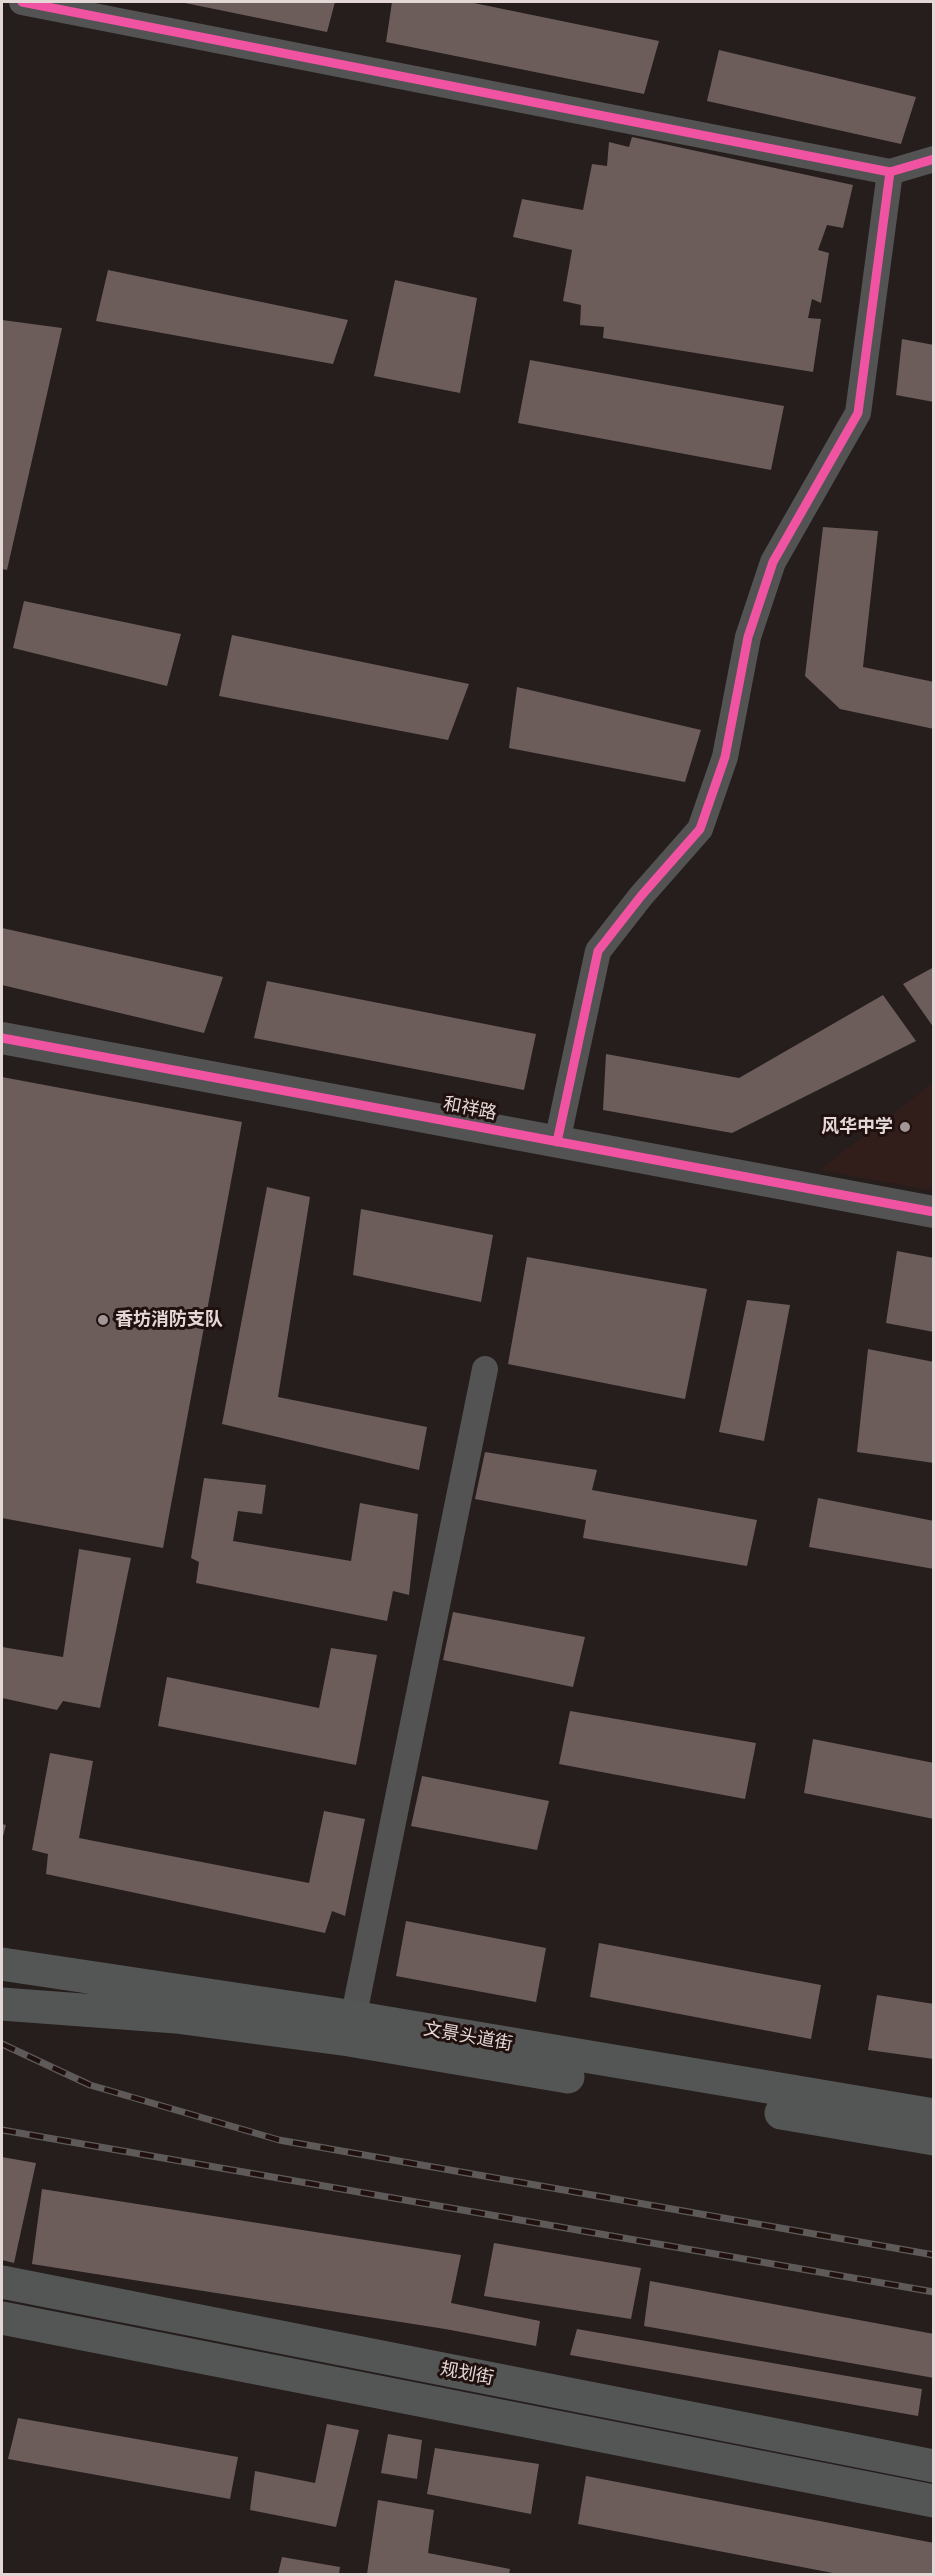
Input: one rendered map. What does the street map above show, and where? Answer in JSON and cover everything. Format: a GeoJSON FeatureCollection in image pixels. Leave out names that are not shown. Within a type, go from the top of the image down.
{"type":"FeatureCollection","features":[{"type":"Feature","properties":{"kind":"main road","name":"文景头道街"},"geometry":{"type":"LineString","coordinates":[[2,1964],[933,2139]]}},
{"type":"Feature","properties":{"kind":"main road","name":"文景头道街"},"geometry":{"type":"LineString","coordinates":[[2,2004],[351,2029],[933,2115]]}},
{"type":"Feature","properties":{"kind":"main road","name":"规划街"},"geometry":{"type":"LineString","coordinates":[[2,2282],[933,2466]]}},
{"type":"Feature","properties":{"kind":"main road","name":"规划街"},"geometry":{"type":"LineString","coordinates":[[2,2318],[933,2501]]}},
{"type":"Feature","properties":{"kind":"street"},"geometry":{"type":"LineString","coordinates":[[22,2],[890,172],[933,159]]}},
{"type":"Feature","properties":{"kind":"street"},"geometry":{"type":"LineString","coordinates":[[557,1142],[598,951],[641,896],[700,829],[724,757],[748,637],[773,562],[858,413],[890,172]]}},
{"type":"Feature","properties":{"kind":"street","name":"和祥路"},"geometry":{"type":"LineString","coordinates":[[2,1038],[933,1212]]}},
{"type":"Feature","properties":{"kind":"street"},"geometry":{"type":"LineString","coordinates":[[351,2029],[485,1369]]}},
{"type":"Feature","properties":{"kind":"shaded area","name":"风华中学"},"geometry":{"type":"Polygon","coordinates":[[[933,1083],[933,1191],[819,1170],[933,1083]]]}},
{"type":"Feature","properties":{"kind":"building"},"geometry":{"type":"Polygon","coordinates":[[[180,2],[335,2],[327,32],[180,2]]]}},
{"type":"Feature","properties":{"kind":"building"},"geometry":{"type":"Polygon","coordinates":[[[392,2],[469,2],[659,41],[644,94],[386,42],[392,2]]]}},
{"type":"Feature","properties":{"kind":"building"},"geometry":{"type":"Polygon","coordinates":[[[719,50],[916,97],[901,144],[707,101],[719,50]]]}},
{"type":"Feature","properties":{"kind":"building"},"geometry":{"type":"Polygon","coordinates":[[[632,137],[853,185],[843,228],[827,225],[818,250],[829,253],[821,303],[812,299],[808,318],[821,319],[813,372],[603,338],[604,327],[580,325],[581,305],[563,301],[572,250],[513,237],[522,199],[583,210],[592,164],[607,166],[609,142],[629,147],[632,137]]]}},
{"type":"Feature","properties":{"kind":"building"},"geometry":{"type":"Polygon","coordinates":[[[108,270],[348,320],[333,364],[96,321],[108,270]]]}},
{"type":"Feature","properties":{"kind":"building"},"geometry":{"type":"Polygon","coordinates":[[[395,280],[477,298],[460,393],[374,376],[395,280]]]}},
{"type":"Feature","properties":{"kind":"building"},"geometry":{"type":"Polygon","coordinates":[[[2,320],[62,328],[7,570],[2,569],[2,320]]]}},
{"type":"Feature","properties":{"kind":"building"},"geometry":{"type":"Polygon","coordinates":[[[902,339],[934,345],[934,402],[896,395],[902,339]]]}},
{"type":"Feature","properties":{"kind":"building"},"geometry":{"type":"Polygon","coordinates":[[[530,360],[784,406],[771,470],[518,423],[530,360]]]}},
{"type":"Feature","properties":{"kind":"building"},"geometry":{"type":"Polygon","coordinates":[[[823,527],[878,531],[863,667],[934,682],[934,729],[840,709],[805,676],[823,527]]]}},
{"type":"Feature","properties":{"kind":"building"},"geometry":{"type":"Polygon","coordinates":[[[24,601],[181,634],[167,686],[13,648],[24,601]]]}},
{"type":"Feature","properties":{"kind":"building"},"geometry":{"type":"Polygon","coordinates":[[[232,635],[469,684],[448,740],[219,696],[232,635]]]}},
{"type":"Feature","properties":{"kind":"building"},"geometry":{"type":"Polygon","coordinates":[[[517,687],[701,730],[685,782],[509,748],[517,687]]]}},
{"type":"Feature","properties":{"kind":"building"},"geometry":{"type":"Polygon","coordinates":[[[2,928],[223,977],[204,1033],[2,985],[2,928]]]}},
{"type":"Feature","properties":{"kind":"building"},"geometry":{"type":"Polygon","coordinates":[[[934,967],[934,1028],[903,984],[934,967]]]}},
{"type":"Feature","properties":{"kind":"building"},"geometry":{"type":"Polygon","coordinates":[[[267,981],[536,1034],[524,1090],[254,1038],[267,981]]]}},
{"type":"Feature","properties":{"kind":"building"},"geometry":{"type":"Polygon","coordinates":[[[883,995],[916,1041],[732,1133],[603,1110],[606,1054],[739,1078],[883,995]]]}},
{"type":"Feature","properties":{"kind":"building","name":"香坊消防支队"},"geometry":{"type":"Polygon","coordinates":[[[2,1077],[242,1122],[163,1548],[2,1518],[2,1077]]]}},
{"type":"Feature","properties":{"kind":"building"},"geometry":{"type":"Polygon","coordinates":[[[267,1187],[310,1197],[278,1397],[427,1427],[419,1470],[222,1424],[267,1187]]]}},
{"type":"Feature","properties":{"kind":"building"},"geometry":{"type":"Polygon","coordinates":[[[361,1209],[493,1235],[481,1302],[353,1275],[361,1209]]]}},
{"type":"Feature","properties":{"kind":"building"},"geometry":{"type":"Polygon","coordinates":[[[897,1251],[934,1258],[934,1332],[886,1323],[897,1251]]]}},
{"type":"Feature","properties":{"kind":"building"},"geometry":{"type":"Polygon","coordinates":[[[527,1257],[707,1289],[685,1399],[508,1364],[527,1257]]]}},
{"type":"Feature","properties":{"kind":"building"},"geometry":{"type":"Polygon","coordinates":[[[747,1300],[790,1305],[764,1441],[719,1432],[747,1300]]]}},
{"type":"Feature","properties":{"kind":"building"},"geometry":{"type":"Polygon","coordinates":[[[868,1349],[934,1362],[934,1463],[857,1452],[868,1349]]]}},
{"type":"Feature","properties":{"kind":"building"},"geometry":{"type":"Polygon","coordinates":[[[485,1452],[597,1470],[592,1490],[757,1520],[747,1566],[583,1538],[586,1520],[475,1499],[485,1452]]]}},
{"type":"Feature","properties":{"kind":"building"},"geometry":{"type":"Polygon","coordinates":[[[204,1478],[266,1485],[262,1514],[238,1511],[233,1541],[351,1561],[360,1503],[418,1514],[409,1595],[393,1591],[387,1621],[196,1583],[199,1562],[191,1558],[204,1478]]]}},
{"type":"Feature","properties":{"kind":"building"},"geometry":{"type":"Polygon","coordinates":[[[818,1498],[934,1521],[934,1569],[809,1547],[818,1498]]]}},
{"type":"Feature","properties":{"kind":"building"},"geometry":{"type":"Polygon","coordinates":[[[79,1549],[131,1558],[100,1708],[63,1701],[57,1710],[2,1698],[2,1647],[63,1657],[79,1549]]]}},
{"type":"Feature","properties":{"kind":"building"},"geometry":{"type":"Polygon","coordinates":[[[453,1612],[585,1637],[573,1687],[443,1660],[453,1612]]]}},
{"type":"Feature","properties":{"kind":"building"},"geometry":{"type":"Polygon","coordinates":[[[331,1648],[377,1655],[356,1765],[158,1726],[167,1677],[319,1708],[331,1648]]]}},
{"type":"Feature","properties":{"kind":"building"},"geometry":{"type":"Polygon","coordinates":[[[570,1711],[756,1743],[745,1799],[559,1764],[570,1711]]]}},
{"type":"Feature","properties":{"kind":"building"},"geometry":{"type":"Polygon","coordinates":[[[813,1739],[934,1763],[934,1819],[804,1793],[813,1739]]]}},
{"type":"Feature","properties":{"kind":"building"},"geometry":{"type":"Polygon","coordinates":[[[50,1753],[93,1761],[79,1838],[309,1883],[324,1811],[365,1819],[345,1916],[332,1911],[325,1933],[46,1874],[48,1854],[32,1850],[50,1753]]]}},
{"type":"Feature","properties":{"kind":"building"},"geometry":{"type":"Polygon","coordinates":[[[422,1776],[549,1801],[537,1850],[411,1826],[422,1776]]]}},
{"type":"Feature","properties":{"kind":"building"},"geometry":{"type":"Polygon","coordinates":[[[2,1824],[6,1825],[2,1840],[2,1824]]]}},
{"type":"Feature","properties":{"kind":"building"},"geometry":{"type":"Polygon","coordinates":[[[406,1921],[546,1948],[536,2002],[396,1976],[406,1921]]]}},
{"type":"Feature","properties":{"kind":"building"},"geometry":{"type":"Polygon","coordinates":[[[599,1943],[821,1985],[811,2039],[590,1997],[599,1943]]]}},
{"type":"Feature","properties":{"kind":"building"},"geometry":{"type":"Polygon","coordinates":[[[877,1995],[934,2004],[934,2059],[868,2050],[877,1995]]]}},
{"type":"Feature","properties":{"kind":"building"},"geometry":{"type":"Polygon","coordinates":[[[2,2157],[36,2163],[14,2263],[2,2260],[2,2157]]]}},
{"type":"Feature","properties":{"kind":"building"},"geometry":{"type":"Polygon","coordinates":[[[42,2189],[461,2255],[451,2303],[540,2321],[536,2346],[445,2329],[32,2264],[42,2189]]]}},
{"type":"Feature","properties":{"kind":"building"},"geometry":{"type":"Polygon","coordinates":[[[494,2243],[641,2268],[631,2319],[484,2296],[494,2243]]]}},
{"type":"Feature","properties":{"kind":"building"},"geometry":{"type":"Polygon","coordinates":[[[650,2281],[934,2334],[934,2378],[644,2326],[650,2281]]]}},
{"type":"Feature","properties":{"kind":"building"},"geometry":{"type":"Polygon","coordinates":[[[577,2329],[922,2389],[918,2416],[570,2355],[577,2329]]]}},
{"type":"Feature","properties":{"kind":"building"},"geometry":{"type":"Polygon","coordinates":[[[18,2418],[238,2457],[230,2499],[8,2459],[18,2418]]]}},
{"type":"Feature","properties":{"kind":"building"},"geometry":{"type":"Polygon","coordinates":[[[327,2424],[359,2430],[336,2527],[250,2510],[255,2471],[315,2483],[327,2424]]]}},
{"type":"Feature","properties":{"kind":"building"},"geometry":{"type":"Polygon","coordinates":[[[388,2434],[422,2440],[417,2479],[381,2473],[388,2434]]]}},
{"type":"Feature","properties":{"kind":"building"},"geometry":{"type":"Polygon","coordinates":[[[435,2448],[539,2464],[531,2514],[427,2494],[435,2448]]]}},
{"type":"Feature","properties":{"kind":"building"},"geometry":{"type":"Polygon","coordinates":[[[586,2476],[934,2543],[934,2574],[838,2574],[578,2524],[586,2476]]]}},
{"type":"Feature","properties":{"kind":"building"},"geometry":{"type":"Polygon","coordinates":[[[378,2500],[434,2510],[428,2553],[510,2569],[509,2574],[367,2574],[378,2500]]]}},
{"type":"Feature","properties":{"kind":"building"},"geometry":{"type":"Polygon","coordinates":[[[282,2557],[340,2567],[339,2574],[278,2574],[282,2557]]]}},
{"type":"Feature","properties":{"kind":"railway"},"geometry":{"type":"LineString","coordinates":[[2,2044],[90,2085],[279,2140],[934,2255]]}},
{"type":"Feature","properties":{"kind":"railway"},"geometry":{"type":"LineString","coordinates":[[2,2130],[934,2292]]}},
{"type":"Feature","properties":{"kind":"cycle path"},"geometry":{"type":"LineString","coordinates":[[22,2],[890,172]]}},
{"type":"Feature","properties":{"kind":"cycle path"},"geometry":{"type":"LineString","coordinates":[[557,1142],[598,951],[641,896],[700,829],[725,757],[748,637],[773,562],[858,413],[890,172],[934,159]]}},
{"type":"Feature","properties":{"kind":"cycle path"},"geometry":{"type":"LineString","coordinates":[[2,1038],[934,1212]]}},
{"type":"Feature","properties":{"kind":"place","name":"风华中学"},"geometry":{"type":"Point","coordinates":[905,1127]}},
{"type":"Feature","properties":{"kind":"place","name":"香坊消防支队"},"geometry":{"type":"Point","coordinates":[103,1320]}}]}
